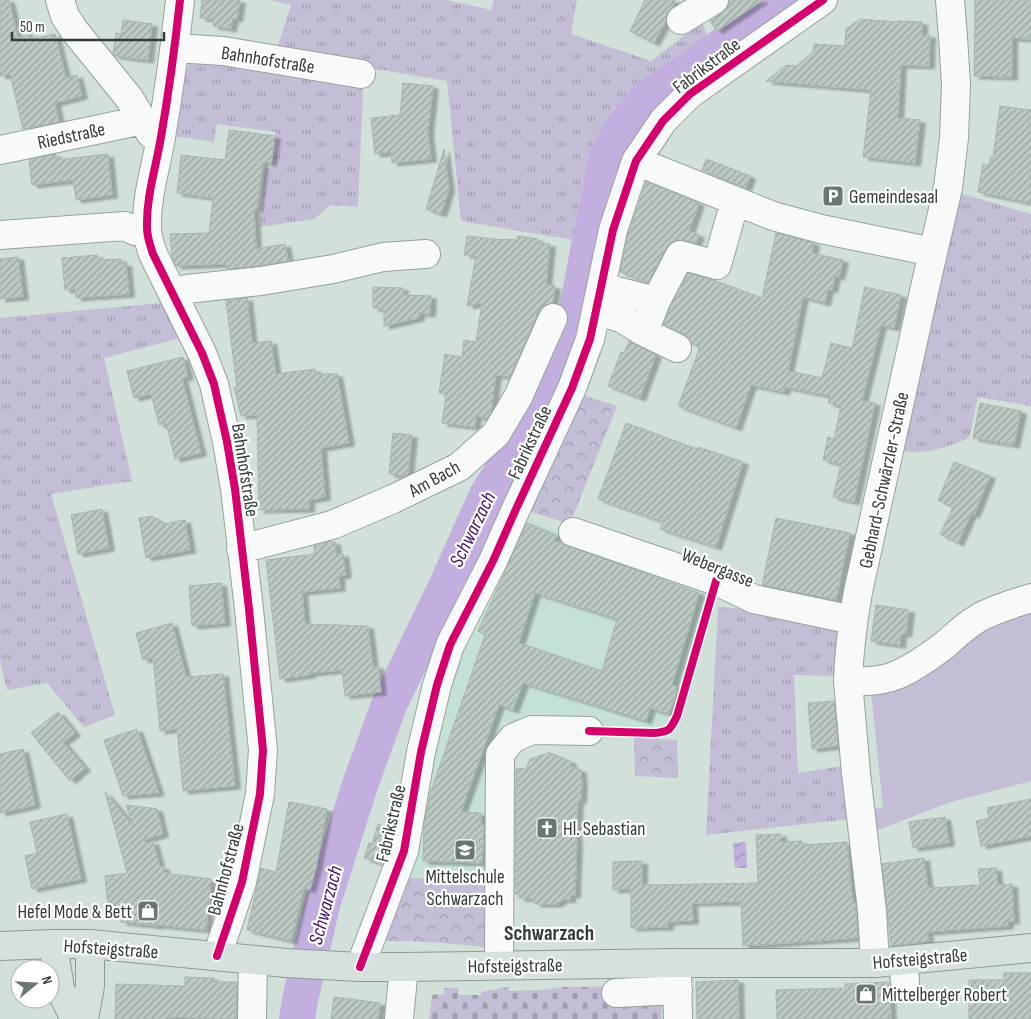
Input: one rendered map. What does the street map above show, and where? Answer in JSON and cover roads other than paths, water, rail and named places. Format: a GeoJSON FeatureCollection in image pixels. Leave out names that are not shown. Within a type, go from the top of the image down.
{"type":"FeatureCollection","features":[{"type":"Feature","properties":{"kind":"main road"},"geometry":{"type":"LineString","coordinates":[[53,944],[60,988],[75,1019]]}},
{"type":"Feature","properties":{"kind":"main road","name":"Hofsteigstraße"},"geometry":{"type":"LineString","coordinates":[[0,946],[90,944],[253,960],[360,966],[875,963],[904,971],[1031,948]]}},
{"type":"Feature","properties":{"kind":"main road"},"geometry":{"type":"LineString","coordinates":[[84,1019],[90,986],[90,944]]}},
{"type":"Feature","properties":{"kind":"street"},"geometry":{"type":"LineString","coordinates":[[60,0],[65,16],[74,30],[152,129]]}},
{"type":"Feature","properties":{"kind":"street","name":"Bahnhofstraße"},"geometry":{"type":"LineString","coordinates":[[180,0],[175,48],[152,129],[147,228],[153,254],[202,353],[214,384],[227,442],[250,618],[263,750],[260,794],[242,882],[216,956]]}},
{"type":"Feature","properties":{"kind":"street"},"geometry":{"type":"LineString","coordinates":[[681,20],[714,0]]}},
{"type":"Feature","properties":{"kind":"street","name":"Fabrikstraße"},"geometry":{"type":"LineString","coordinates":[[360,966],[404,851],[436,685],[450,645],[493,561],[572,388],[590,339],[613,230],[636,161],[663,121],[690,94],[823,0]]}},
{"type":"Feature","properties":{"kind":"street","name":"Gebhard-Schwärzler-Straße"},"geometry":{"type":"LineString","coordinates":[[875,963],[872,911],[856,773],[848,681],[853,620],[860,582],[924,287],[948,188],[956,85],[950,0]]}},
{"type":"Feature","properties":{"kind":"street","name":"Bahnhofstraße"},"geometry":{"type":"LineString","coordinates":[[175,48],[223,51],[361,74]]}},
{"type":"Feature","properties":{"kind":"street","name":"Riedstraße"},"geometry":{"type":"LineString","coordinates":[[0,150],[152,129]]}},
{"type":"Feature","properties":{"kind":"street"},"geometry":{"type":"LineString","coordinates":[[636,161],[773,216],[821,229],[933,252]]}},
{"type":"Feature","properties":{"kind":"street"},"geometry":{"type":"LineString","coordinates":[[644,332],[656,301],[680,255],[717,265],[734,201]]}},
{"type":"Feature","properties":{"kind":"street"},"geometry":{"type":"LineString","coordinates":[[0,235],[125,226],[135,231],[147,228]]}},
{"type":"Feature","properties":{"kind":"street"},"geometry":{"type":"LineString","coordinates":[[173,292],[261,282],[332,270],[383,257],[426,254]]}},
{"type":"Feature","properties":{"kind":"street"},"geometry":{"type":"LineString","coordinates":[[599,299],[656,301]]}},
{"type":"Feature","properties":{"kind":"street"},"geometry":{"type":"LineString","coordinates":[[599,299],[621,318],[677,348]]}},
{"type":"Feature","properties":{"kind":"street","name":"Am Bach"},"geometry":{"type":"LineString","coordinates":[[241,549],[332,525],[393,499],[459,466],[496,434],[518,398],[553,318]]}},
{"type":"Feature","properties":{"kind":"street","name":"Webergasse"},"geometry":{"type":"LineString","coordinates":[[573,532],[716,581],[754,599],[853,620]]}},
{"type":"Feature","properties":{"kind":"street"},"geometry":{"type":"LineString","coordinates":[[848,681],[874,681],[900,675],[944,645],[978,618],[1031,598]]}},
{"type":"Feature","properties":{"kind":"street"},"geometry":{"type":"LineString","coordinates":[[499,965],[500,754],[514,738],[532,730],[589,731]]}},
{"type":"Feature","properties":{"kind":"street"},"geometry":{"type":"LineString","coordinates":[[252,1019],[253,960]]}},
{"type":"Feature","properties":{"kind":"street"},"geometry":{"type":"LineString","coordinates":[[677,963],[678,1019]]}},
{"type":"Feature","properties":{"kind":"street"},"geometry":{"type":"LineString","coordinates":[[399,1019],[404,967]]}},
{"type":"Feature","properties":{"kind":"street"},"geometry":{"type":"LineString","coordinates":[[616,992],[678,990]]}},
{"type":"Feature","properties":{"kind":"water"},"geometry":{"type":"Polygon","coordinates":[[[746,842],[747,868],[735,868],[733,843],[746,842]]]}},
{"type":"Feature","properties":{"kind":"waterway","name":"Schwarzach"},"geometry":{"type":"LineString","coordinates":[[297,1019],[322,905],[361,782],[389,705],[445,589],[487,495],[550,397],[575,321],[607,155],[624,127],[646,99],[785,0]]}},
{"type":"Feature","properties":{"kind":"place","name":"Gemeindesaal"},"geometry":{"type":"Point","coordinates":[833,196]}},
{"type":"Feature","properties":{"kind":"place","name":"Hl. Sebastian"},"geometry":{"type":"Point","coordinates":[547,828]}},
{"type":"Feature","properties":{"kind":"place","name":"Mittelschule Schwarzach"},"geometry":{"type":"Point","coordinates":[465,850]}},
{"type":"Feature","properties":{"kind":"place","name":"Hefel Mode & Bett"},"geometry":{"type":"Point","coordinates":[148,911]}},
{"type":"Feature","properties":{"kind":"place","name":"Mittelberger Robert"},"geometry":{"type":"Point","coordinates":[866,994]}},
{"type":"Feature","properties":{"kind":"district","name":"Schwarzach"},"geometry":{"type":"Point","coordinates":[549,933]}}]}
